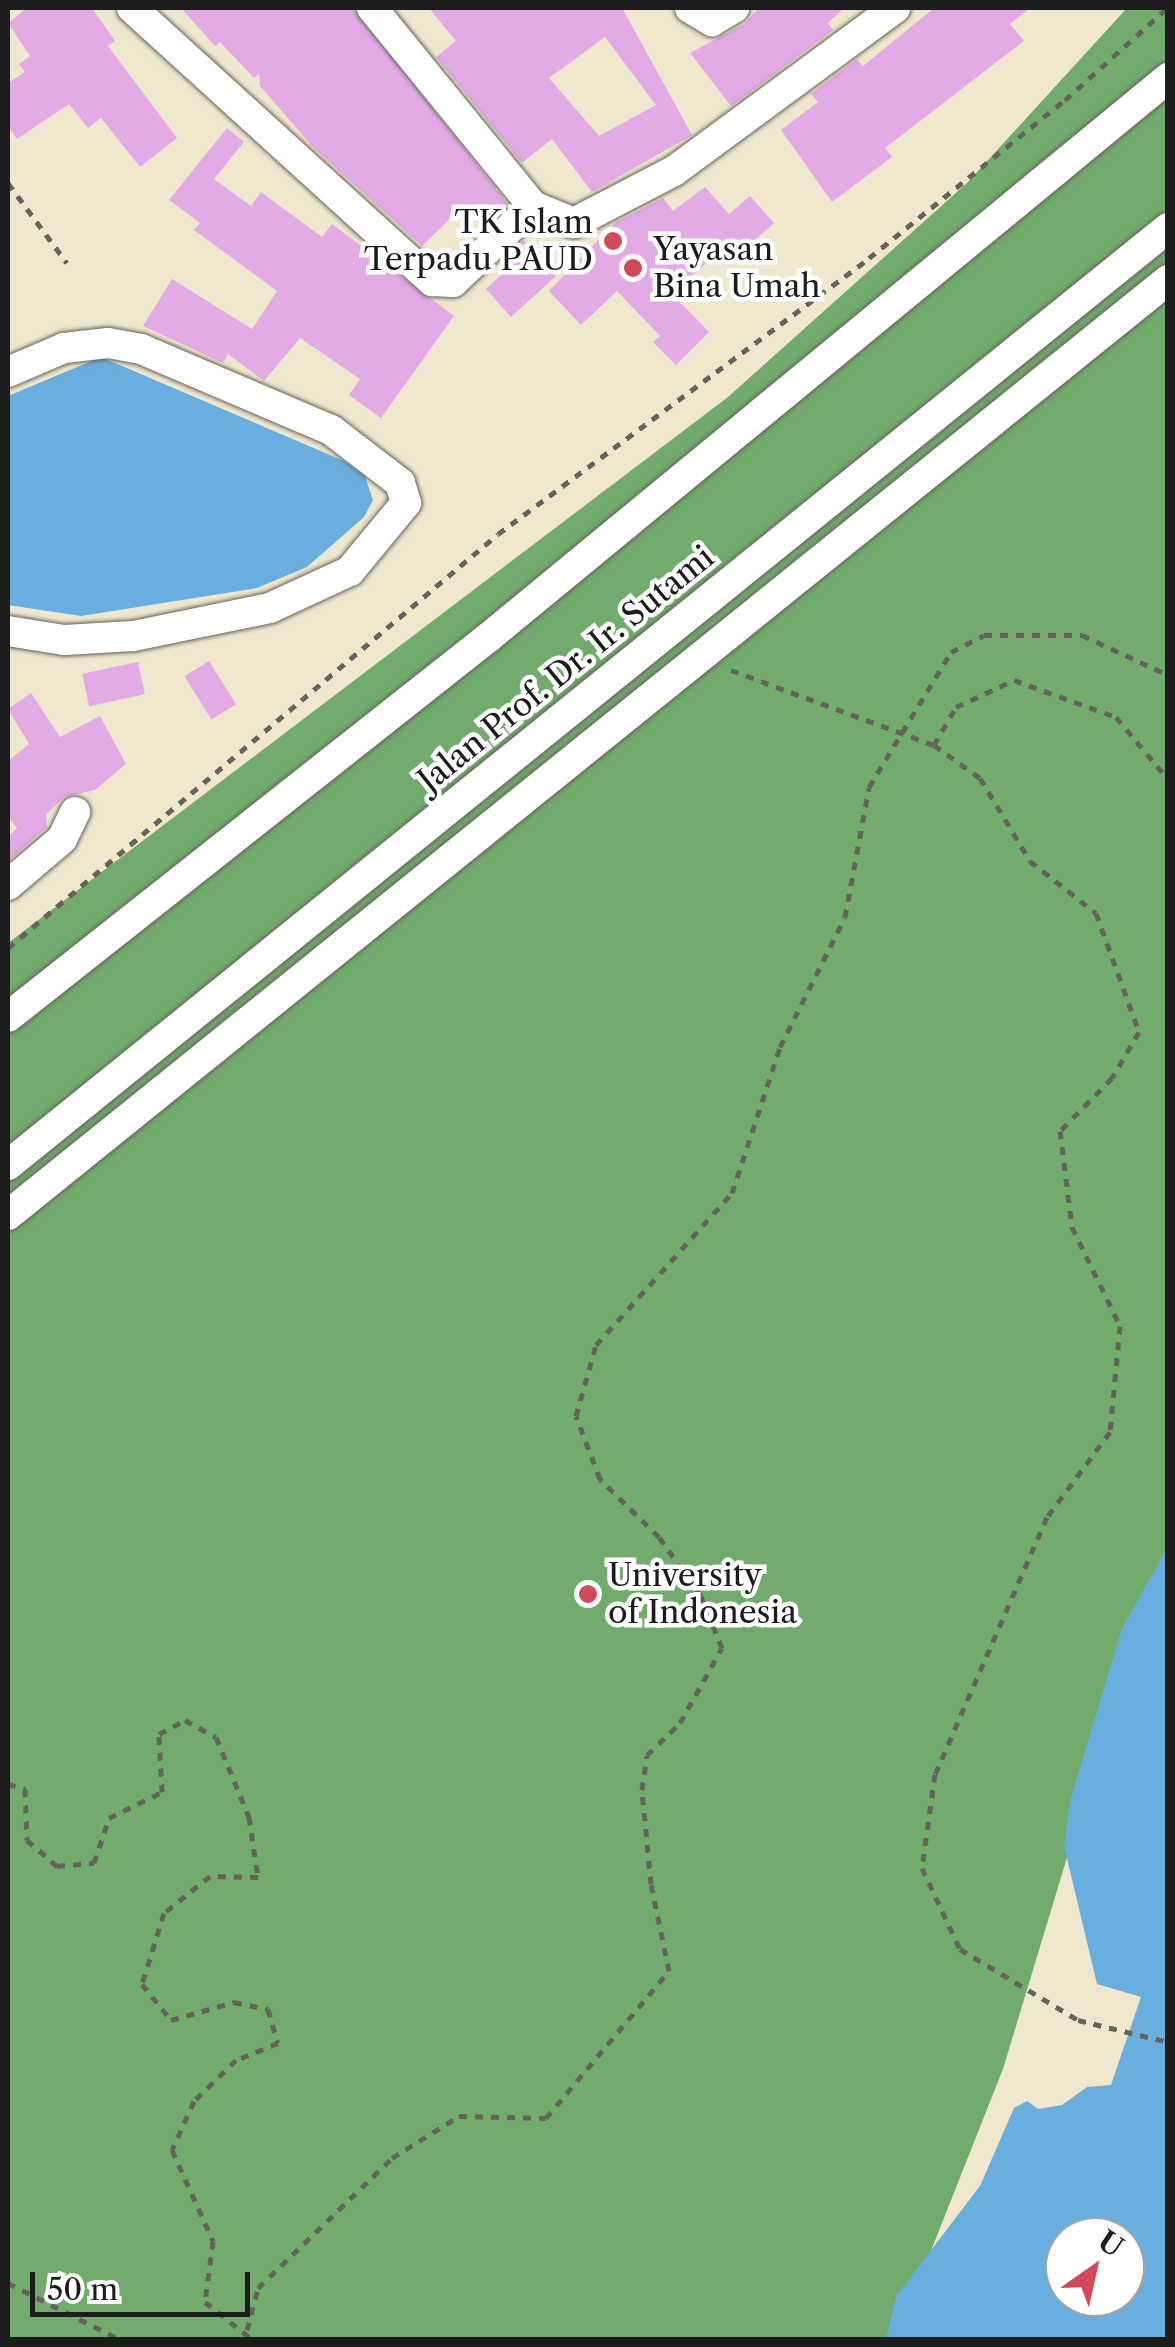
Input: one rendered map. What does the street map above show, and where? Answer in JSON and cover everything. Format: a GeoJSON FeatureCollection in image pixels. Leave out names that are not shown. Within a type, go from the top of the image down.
{"type":"FeatureCollection","features":[{"type":"Feature","properties":{"kind":"street"},"geometry":{"type":"LineString","coordinates":[[132,8],[432,280],[453,282],[532,206]]}},
{"type":"Feature","properties":{"kind":"street"},"geometry":{"type":"LineString","coordinates":[[372,8],[532,206],[554,220],[574,223],[674,171],[895,8]]}},
{"type":"Feature","properties":{"kind":"street"},"geometry":{"type":"LineString","coordinates":[[690,8],[700,18],[727,13]]}},
{"type":"Feature","properties":{"kind":"street"},"geometry":{"type":"LineString","coordinates":[[8,1016],[490,637],[1168,78]]}},
{"type":"Feature","properties":{"kind":"street","name":"Jalan Prof. Dr. Ir. Sutami"},"geometry":{"type":"LineString","coordinates":[[8,1165],[1168,228]]}},
{"type":"Feature","properties":{"kind":"street"},"geometry":{"type":"LineString","coordinates":[[8,1214],[1168,280]]}},
{"type":"Feature","properties":{"kind":"street"},"geometry":{"type":"LineString","coordinates":[[8,372],[64,348],[108,343],[141,349],[331,430],[400,483],[406,503],[350,571],[270,608],[133,636],[64,640],[8,632]]}},
{"type":"Feature","properties":{"kind":"street"},"geometry":{"type":"LineString","coordinates":[[8,885],[62,838],[75,812]]}},
{"type":"Feature","properties":{"kind":"path"},"geometry":{"type":"LineString","coordinates":[[8,948],[498,534],[869,258],[1064,100],[1166,8]]}},
{"type":"Feature","properties":{"kind":"path"},"geometry":{"type":"LineString","coordinates":[[8,183],[67,262]]}},
{"type":"Feature","properties":{"kind":"path"},"geometry":{"type":"LineString","coordinates":[[247,2330],[258,2288],[392,2158],[459,2116],[546,2118],[669,1971],[651,1884],[642,1790],[648,1754],[680,1723],[722,1648],[701,1596],[659,1537],[600,1478],[576,1416],[596,1345],[732,1193],[780,1047],[844,917],[870,788],[900,733],[951,652],[984,635],[1082,635],[1168,675]]}},
{"type":"Feature","properties":{"kind":"path"},"geometry":{"type":"LineString","coordinates":[[700,659],[934,745],[980,778],[1030,861],[1096,913],[1139,1032],[1112,1078],[1060,1131],[1072,1226],[1120,1326],[1110,1432],[1048,1517],[935,1774],[922,1868],[960,1949],[1078,2020],[1168,2042]]}},
{"type":"Feature","properties":{"kind":"path"},"geometry":{"type":"LineString","coordinates":[[934,745],[956,706],[1014,680],[1116,717],[1168,779]]}},
{"type":"Feature","properties":{"kind":"path"},"geometry":{"type":"LineString","coordinates":[[8,1784],[25,1788],[28,1840],[57,1866],[94,1862],[109,1818],[162,1792],[158,1734],[185,1720],[216,1737],[249,1817],[258,1876],[210,1876],[164,1913],[142,1984],[170,2020],[234,2002],[268,2009],[278,2043],[236,2060],[194,2100],[172,2150],[213,2241],[206,2302],[247,2330],[253,2340]]}},
{"type":"Feature","properties":{"kind":"path"},"geometry":{"type":"LineString","coordinates":[[8,2283],[121,2340]]}},
{"type":"Feature","properties":{"kind":"green space","name":"University of Indonesia"},"geometry":{"type":"Polygon","coordinates":[[[1127,8],[1167,8],[1167,1592],[1141,1613],[1003,2069],[896,2339],[8,2340],[8,943],[728,397],[967,183],[1127,8]]]}},
{"type":"Feature","properties":{"kind":"water"},"geometry":{"type":"Polygon","coordinates":[[[101,357],[344,461],[365,476],[373,500],[364,517],[307,567],[257,588],[81,616],[8,605],[8,396],[101,357]]]}},
{"type":"Feature","properties":{"kind":"water"},"geometry":{"type":"Polygon","coordinates":[[[1167,1548],[1167,2339],[886,2339],[896,2296],[980,2186],[1014,2108],[1027,2101],[1038,2109],[1062,2105],[1087,2087],[1111,2085],[1141,1997],[1097,1984],[1064,1846],[1070,1801],[1122,1628],[1167,1548]]]}},
{"type":"Feature","properties":{"kind":"building"},"geometry":{"type":"Polygon","coordinates":[[[27,8],[92,8],[115,41],[108,46],[177,138],[140,167],[101,118],[88,128],[69,104],[17,139],[8,126],[8,83],[25,72],[19,64],[30,56],[8,23],[27,8]]]}},
{"type":"Feature","properties":{"kind":"building"},"geometry":{"type":"Polygon","coordinates":[[[181,8],[354,8],[508,204],[483,228],[463,206],[422,246],[313,147],[260,86],[259,74],[254,78],[220,42],[215,46],[181,8]]]}},
{"type":"Feature","properties":{"kind":"building"},"geometry":{"type":"Polygon","coordinates":[[[429,8],[622,8],[692,135],[592,192],[552,139],[522,163],[436,57],[456,41],[429,8]],[[605,37],[549,78],[599,136],[656,105],[605,37]]]}},
{"type":"Feature","properties":{"kind":"building"},"geometry":{"type":"Polygon","coordinates":[[[759,8],[844,8],[828,23],[833,30],[731,106],[690,53],[744,24],[759,8]]]}},
{"type":"Feature","properties":{"kind":"building"},"geometry":{"type":"Polygon","coordinates":[[[934,8],[1030,8],[1010,24],[1024,41],[885,148],[892,157],[832,202],[781,130],[818,102],[811,94],[857,59],[863,66],[934,8]]]}},
{"type":"Feature","properties":{"kind":"building"},"geometry":{"type":"Polygon","coordinates":[[[227,128],[244,142],[214,179],[251,206],[261,192],[322,237],[332,224],[454,316],[381,418],[349,395],[360,379],[300,338],[264,381],[228,354],[223,363],[143,326],[172,279],[252,329],[277,291],[194,230],[200,223],[169,200],[227,128]]]}},
{"type":"Feature","properties":{"kind":"building"},"geometry":{"type":"Polygon","coordinates":[[[705,187],[729,214],[750,196],[774,223],[737,256],[728,245],[671,293],[709,332],[676,365],[653,342],[660,336],[617,291],[581,325],[549,291],[615,223],[663,198],[673,211],[705,187]]]}},
{"type":"Feature","properties":{"kind":"building"},"geometry":{"type":"Polygon","coordinates":[[[524,241],[556,276],[511,317],[486,289],[514,263],[508,256],[524,241]]]}},
{"type":"Feature","properties":{"kind":"building"},"geometry":{"type":"Polygon","coordinates":[[[209,661],[236,704],[211,720],[184,676],[209,661]]]}},
{"type":"Feature","properties":{"kind":"building"},"geometry":{"type":"Polygon","coordinates":[[[138,662],[145,694],[89,706],[82,674],[138,662]]]}},
{"type":"Feature","properties":{"kind":"building"},"geometry":{"type":"Polygon","coordinates":[[[31,693],[60,737],[100,716],[126,764],[95,790],[64,797],[46,815],[47,827],[8,861],[8,837],[17,828],[8,817],[8,761],[29,744],[8,709],[31,693]]]}},
{"type":"Feature","properties":{"kind":"place","name":"TK Islam Terpadu PAUD"},"geometry":{"type":"Point","coordinates":[613,241]}},
{"type":"Feature","properties":{"kind":"place","name":"Yayasan Bina Umah"},"geometry":{"type":"Point","coordinates":[633,268]}},
{"type":"Feature","properties":{"kind":"place","name":"University of Indonesia"},"geometry":{"type":"Point","coordinates":[588,1594]}}]}
